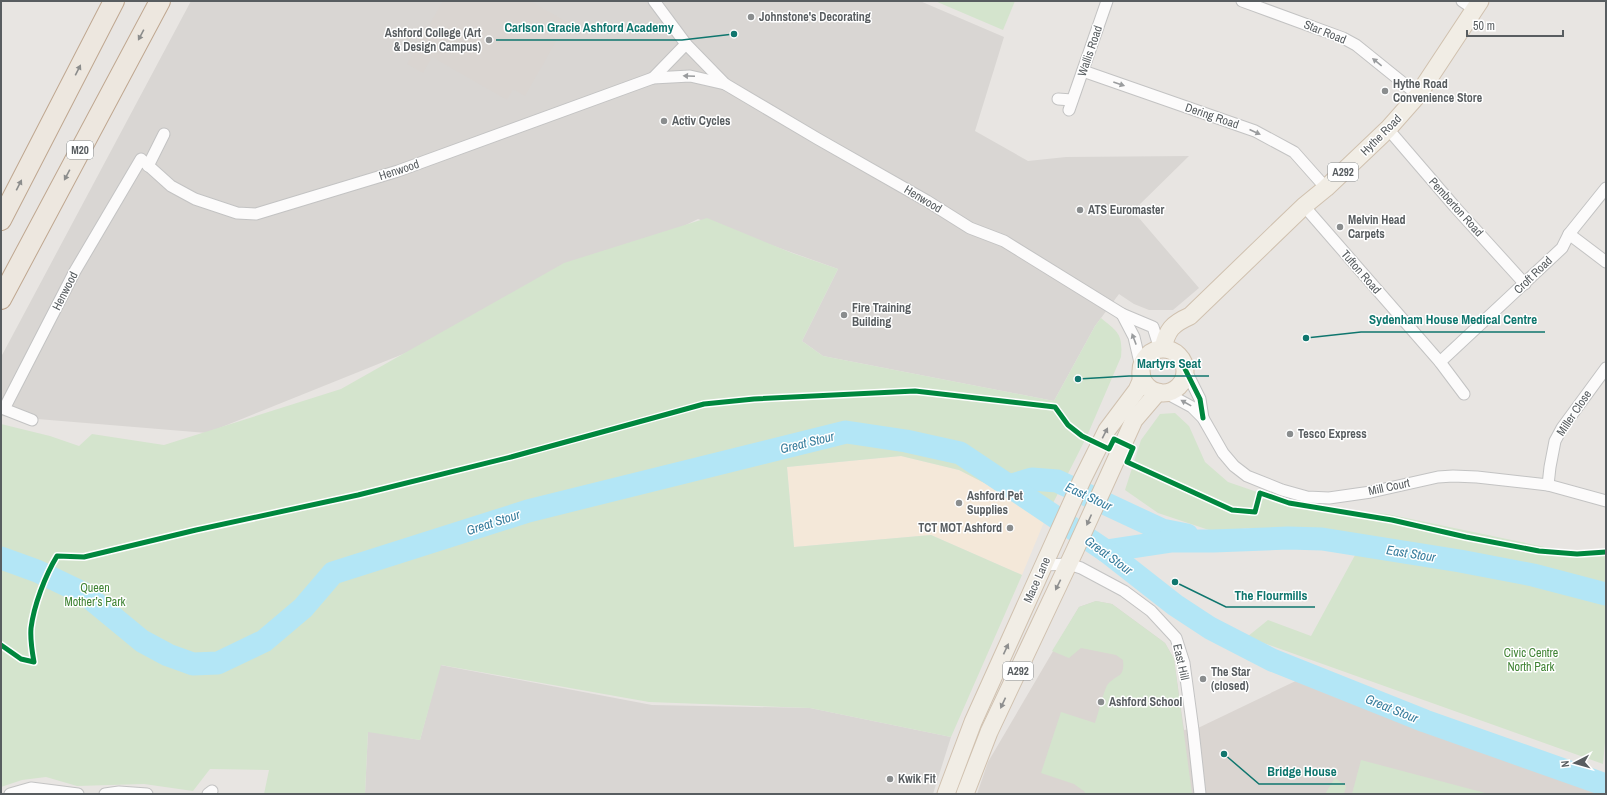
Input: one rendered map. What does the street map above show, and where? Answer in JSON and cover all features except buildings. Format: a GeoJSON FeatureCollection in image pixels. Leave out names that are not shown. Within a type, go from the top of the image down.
{"type":"FeatureCollection","features":[{"type":"Feature","properties":{"kind":"highway"},"geometry":{"type":"LineString","coordinates":[[1,220],[114,1]]}},
{"type":"Feature","properties":{"kind":"highway","name":"M20"},"geometry":{"type":"LineString","coordinates":[[1,299],[160,1]]}},
{"type":"Feature","properties":{"kind":"main road","name":"Hythe Road"},"geometry":{"type":"LineString","coordinates":[[1161,349],[1166,336],[1183,319],[1388,129],[1418,95],[1472,4]]}},
{"type":"Feature","properties":{"kind":"main road","name":"Hythe Road"},"geometry":{"type":"LineString","coordinates":[[1183,319],[1179,340],[1183,363]]}},
{"type":"Feature","properties":{"kind":"main road"},"geometry":{"type":"LineString","coordinates":[[1161,349],[1170,349],[1183,363],[1182,382],[1178,388],[1162,393],[1147,385],[1141,370],[1148,355],[1161,349]]}},
{"type":"Feature","properties":{"kind":"main road","name":"Mace Lane"},"geometry":{"type":"LineString","coordinates":[[946,794],[973,722],[1057,534],[1107,430],[1137,390],[1141,381],[1141,370]]}},
{"type":"Feature","properties":{"kind":"main road","name":"Mace Lane"},"geometry":{"type":"LineString","coordinates":[[965,794],[989,732],[1072,557],[1134,420],[1162,393]]}},
{"type":"Feature","properties":{"kind":"street","name":"Henwood"},"geometry":{"type":"LineString","coordinates":[[654,1],[686,44],[725,84],[927,201],[970,228],[1004,241],[1122,314],[1153,327]]}},
{"type":"Feature","properties":{"kind":"street","name":"Wallis Road"},"geometry":{"type":"LineString","coordinates":[[1058,99],[1070,105],[1107,1]]}},
{"type":"Feature","properties":{"kind":"street","name":"Star Road"},"geometry":{"type":"LineString","coordinates":[[1242,1],[1343,38],[1356,46],[1418,95]]}},
{"type":"Feature","properties":{"kind":"street","name":"Henwood"},"geometry":{"type":"LineString","coordinates":[[653,78],[686,44]]}},
{"type":"Feature","properties":{"kind":"street","name":"Dering Road"},"geometry":{"type":"LineString","coordinates":[[1083,71],[1255,131],[1294,152],[1326,188]]}},
{"type":"Feature","properties":{"kind":"street","name":"Henwood"},"geometry":{"type":"LineString","coordinates":[[32,420],[4,409],[75,271],[141,159],[171,186],[195,199],[238,213],[256,214],[398,171],[653,78],[690,76],[725,84]]}},
{"type":"Feature","properties":{"kind":"street","name":"Pemberton Road"},"geometry":{"type":"LineString","coordinates":[[1388,129],[1455,207],[1525,284]]}},
{"type":"Feature","properties":{"kind":"street"},"geometry":{"type":"LineString","coordinates":[[148,166],[164,134]]}},
{"type":"Feature","properties":{"kind":"street","name":"Croft Road"},"geometry":{"type":"LineString","coordinates":[[1440,362],[1562,248],[1569,234],[1606,188]]}},
{"type":"Feature","properties":{"kind":"street","name":"Tufton Road"},"geometry":{"type":"LineString","coordinates":[[1304,206],[1440,362],[1464,394]]}},
{"type":"Feature","properties":{"kind":"street"},"geometry":{"type":"LineString","coordinates":[[1569,234],[1606,262]]}},
{"type":"Feature","properties":{"kind":"street"},"geometry":{"type":"LineString","coordinates":[[1122,314],[1134,337],[1141,370]]}},
{"type":"Feature","properties":{"kind":"street"},"geometry":{"type":"LineString","coordinates":[[1161,349],[1153,327],[1163,326],[1183,319]]}},
{"type":"Feature","properties":{"kind":"street","name":"Mill Court"},"geometry":{"type":"LineString","coordinates":[[1183,363],[1200,399],[1203,418]]}},
{"type":"Feature","properties":{"kind":"street","name":"Miller Close"},"geometry":{"type":"LineString","coordinates":[[1548,485],[1555,441],[1562,428],[1606,368]]}},
{"type":"Feature","properties":{"kind":"street","name":"Mill Court"},"geometry":{"type":"LineString","coordinates":[[1162,393],[1192,407],[1203,418],[1223,453],[1234,466],[1247,476],[1282,490],[1307,497],[1329,498],[1372,492],[1438,477],[1477,477],[1548,485],[1606,501]]}},
{"type":"Feature","properties":{"kind":"street","name":"East Hill"},"geometry":{"type":"LineString","coordinates":[[1043,565],[1072,557],[1080,568],[1124,591],[1151,611],[1176,638],[1184,663],[1200,794]]}},
{"type":"Feature","properties":{"kind":"street"},"geometry":{"type":"LineString","coordinates":[[10,794],[30,788],[78,794]]}},
{"type":"Feature","properties":{"kind":"street"},"geometry":{"type":"LineString","coordinates":[[105,794],[119,792],[147,794]]}},
{"type":"Feature","properties":{"kind":"shaded area"},"geometry":{"type":"Polygon","coordinates":[[[191,1],[920,1],[1004,37],[975,131],[1028,161],[1066,157],[1189,156],[1133,211],[1199,288],[1173,310],[1149,310],[1134,304],[1119,294],[1095,326],[1054,401],[823,356],[802,341],[838,269],[698,219],[515,309],[207,433],[1,416],[1,357],[191,1]]]}},
{"type":"Feature","properties":{"kind":"shaded area","name":"Ashford College (Art & Design Campus)"},"geometry":{"type":"Polygon","coordinates":[[[443,1],[530,1],[567,22],[525,96],[513,89],[507,100],[432,57],[423,73],[407,64],[443,1]]]}},
{"type":"Feature","properties":{"kind":"shaded area"},"geometry":{"type":"Polygon","coordinates":[[[901,456],[959,470],[1047,515],[1022,575],[931,535],[794,547],[787,467],[901,456]]]}},
{"type":"Feature","properties":{"kind":"shaded area","name":"Ashford School"},"geometry":{"type":"Polygon","coordinates":[[[1096,601],[1112,604],[1165,643],[1174,659],[1184,730],[1198,728],[1304,677],[1606,785],[1606,794],[977,794],[988,762],[1079,607],[1096,601]]]}},
{"type":"Feature","properties":{"kind":"shaded area"},"geometry":{"type":"Polygon","coordinates":[[[440,665],[652,705],[810,708],[951,737],[933,794],[365,794],[368,731],[420,740],[440,665]]]}},
{"type":"Feature","properties":{"kind":"green space"},"geometry":{"type":"Polygon","coordinates":[[[935,1],[1015,1],[1003,30],[935,1]]]}},
{"type":"Feature","properties":{"kind":"green space","name":"Queen Mother’s Park"},"geometry":{"type":"Polygon","coordinates":[[[707,218],[792,253],[838,269],[802,341],[823,356],[1054,401],[1095,326],[1101,318],[1115,330],[1120,338],[1121,357],[1087,436],[1047,515],[959,470],[901,456],[787,467],[794,547],[931,535],[1022,575],[951,737],[810,708],[649,702],[441,665],[420,740],[368,732],[365,794],[264,794],[269,770],[210,769],[193,791],[144,784],[77,786],[46,777],[22,780],[1,787],[1,424],[50,436],[79,446],[92,434],[164,445],[341,389],[564,263],[707,218]]]}},
{"type":"Feature","properties":{"kind":"green space"},"geometry":{"type":"Polygon","coordinates":[[[1175,413],[1189,426],[1205,462],[1228,482],[1260,493],[1272,500],[1312,508],[1387,514],[1564,551],[1606,556],[1606,594],[1472,560],[1340,536],[1248,528],[1215,532],[1158,513],[1125,490],[1141,440],[1160,414],[1175,413]]]}},
{"type":"Feature","properties":{"kind":"green space","name":"Civic Centre North Park"},"geometry":{"type":"Polygon","coordinates":[[[1360,546],[1606,600],[1606,731],[1603,764],[1247,637],[1268,620],[1311,636],[1360,546]]]}},
{"type":"Feature","properties":{"kind":"green space"},"geometry":{"type":"Polygon","coordinates":[[[1096,601],[1112,604],[1165,643],[1174,659],[1192,794],[1084,794],[1085,792],[1074,784],[1041,773],[1061,712],[1095,723],[1106,687],[1111,681],[1122,673],[1123,670],[1123,660],[1116,655],[1081,648],[1069,658],[1052,651],[1079,607],[1096,601]]]}},
{"type":"Feature","properties":{"kind":"green space"},"geometry":{"type":"Polygon","coordinates":[[[1361,760],[1489,794],[1352,794],[1361,760]]]}},
{"type":"Feature","properties":{"kind":"green space"},"geometry":{"type":"Polygon","coordinates":[[[1335,778],[1346,786],[1344,794],[1325,794],[1335,778]]]}},
{"type":"Feature","properties":{"kind":"waterway","name":"Great Stour"},"geometry":{"type":"LineString","coordinates":[[1,558],[37,571],[85,594],[142,641],[168,655],[193,664],[218,663],[264,641],[303,608],[333,573],[528,511],[846,432],[906,441],[960,453],[1106,551],[1175,605],[1210,628],[1272,660],[1425,721],[1606,785]]}},
{"type":"Feature","properties":{"kind":"waterway","name":"East Stour"},"geometry":{"type":"LineString","coordinates":[[1009,486],[1032,479],[1057,481],[1162,530],[1187,535]]}},
{"type":"Feature","properties":{"kind":"waterway","name":"East Stour"},"geometry":{"type":"LineString","coordinates":[[1106,551],[1172,541],[1288,538],[1322,539],[1460,561],[1533,575],[1606,594]]}},
{"type":"Feature","properties":{"kind":"cycle path"},"geometry":{"type":"LineString","coordinates":[[1185,369],[1200,399],[1203,418]]}},
{"type":"Feature","properties":{"kind":"cycle path"},"geometry":{"type":"LineString","coordinates":[[1,645],[21,659],[34,662],[31,637],[32,619],[48,572],[57,556],[84,557],[196,530],[358,495],[511,457],[704,404],[754,399],[915,391],[1055,407],[1068,425],[1082,436],[1109,449],[1114,439],[1133,448],[1127,462],[1232,510],[1255,512],[1260,493],[1289,503],[1392,520],[1466,537],[1539,551],[1577,554],[1606,552]]}},
{"type":"Feature","properties":{"kind":"place","name":"Johnstone's Decorating"},"geometry":{"type":"Point","coordinates":[751,17]}},
{"type":"Feature","properties":{"kind":"place","name":"Carlson Gracie Ashford Academy"},"geometry":{"type":"Point","coordinates":[734,34]}},
{"type":"Feature","properties":{"kind":"place","name":"Ashford College (Art & Design Campus)"},"geometry":{"type":"Point","coordinates":[489,40]}},
{"type":"Feature","properties":{"kind":"place","name":"Hythe Road Convenience Store"},"geometry":{"type":"Point","coordinates":[1385,91]}},
{"type":"Feature","properties":{"kind":"place","name":"Activ Cycles"},"geometry":{"type":"Point","coordinates":[664,121]}},
{"type":"Feature","properties":{"kind":"place","name":"ATS Euromaster"},"geometry":{"type":"Point","coordinates":[1080,210]}},
{"type":"Feature","properties":{"kind":"place","name":"Melvin Head Carpets"},"geometry":{"type":"Point","coordinates":[1340,227]}},
{"type":"Feature","properties":{"kind":"place","name":"Fire Training Building"},"geometry":{"type":"Point","coordinates":[844,315]}},
{"type":"Feature","properties":{"kind":"place","name":"Sydenham House Medical Centre"},"geometry":{"type":"Point","coordinates":[1306,338]}},
{"type":"Feature","properties":{"kind":"place","name":"Martyrs Seat"},"geometry":{"type":"Point","coordinates":[1078,379]}},
{"type":"Feature","properties":{"kind":"place","name":"Tesco Express"},"geometry":{"type":"Point","coordinates":[1290,434]}},
{"type":"Feature","properties":{"kind":"place","name":"Ashford Pet Supplies"},"geometry":{"type":"Point","coordinates":[959,503]}},
{"type":"Feature","properties":{"kind":"place","name":"TCT MOT Ashford"},"geometry":{"type":"Point","coordinates":[1010,528]}},
{"type":"Feature","properties":{"kind":"place","name":"The Flourmills"},"geometry":{"type":"Point","coordinates":[1175,582]}},
{"type":"Feature","properties":{"kind":"place","name":"The Star (closed)"},"geometry":{"type":"Point","coordinates":[1203,679]}},
{"type":"Feature","properties":{"kind":"place","name":"Ashford School"},"geometry":{"type":"Point","coordinates":[1101,702]}},
{"type":"Feature","properties":{"kind":"place","name":"Bridge House"},"geometry":{"type":"Point","coordinates":[1224,754]}},
{"type":"Feature","properties":{"kind":"place","name":"Kwik Fit"},"geometry":{"type":"Point","coordinates":[890,779]}}]}
